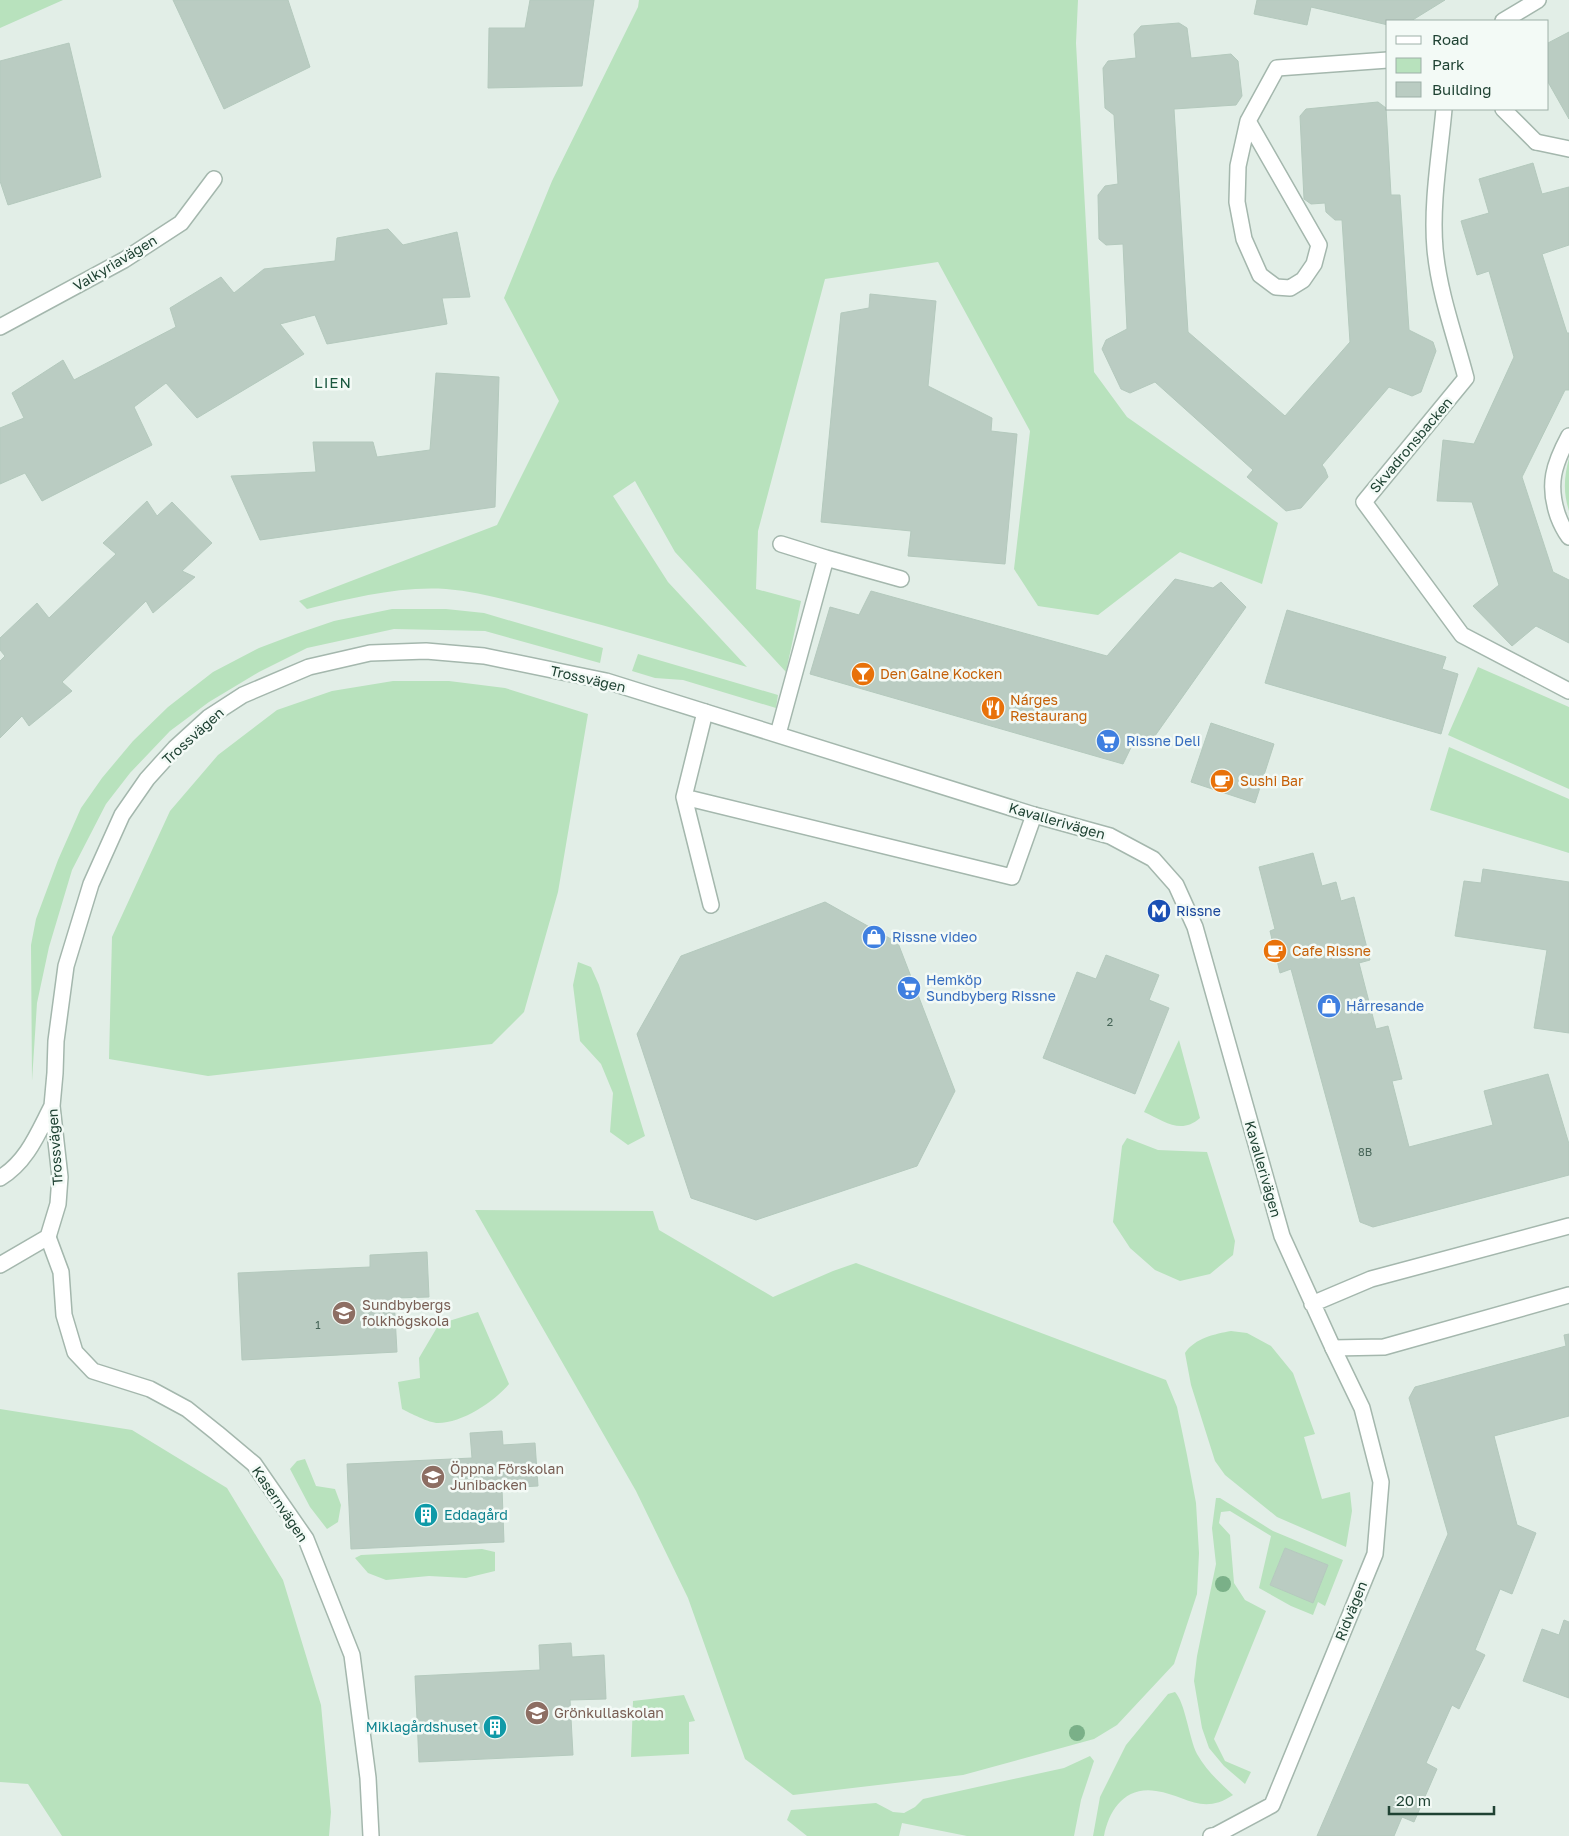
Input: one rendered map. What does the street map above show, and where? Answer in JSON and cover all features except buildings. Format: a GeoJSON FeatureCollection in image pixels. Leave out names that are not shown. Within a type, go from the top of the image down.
{"type":"FeatureCollection","features":[{"type":"Feature","properties":{"kind":"street"},"geometry":{"type":"LineString","coordinates":[[1505,20],[1538,0]]}},
{"type":"Feature","properties":{"kind":"street"},"geometry":{"type":"LineString","coordinates":[[1248,121],[1319,245],[1314,264],[1303,280],[1290,288],[1276,288],[1260,275],[1244,239],[1237,202],[1238,166],[1248,121],[1277,68],[1386,60]]}},
{"type":"Feature","properties":{"kind":"street","name":"Skvadronsbacken"},"geometry":{"type":"LineString","coordinates":[[1444,110],[1435,208],[1435,249],[1444,299],[1466,378],[1364,502],[1462,635],[1569,690]]}},
{"type":"Feature","properties":{"kind":"street"},"geometry":{"type":"LineString","coordinates":[[1504,110],[1536,142],[1569,148]]}},
{"type":"Feature","properties":{"kind":"street","name":"Valkyriavägen"},"geometry":{"type":"LineString","coordinates":[[0,327],[124,260],[180,223],[214,179]]}},
{"type":"Feature","properties":{"kind":"street"},"geometry":{"type":"LineString","coordinates":[[1569,436],[1557,458],[1551,482],[1555,507],[1564,530],[1569,537]]}},
{"type":"Feature","properties":{"kind":"street"},"geometry":{"type":"LineString","coordinates":[[781,544],[902,579]]}},
{"type":"Feature","properties":{"kind":"street"},"geometry":{"type":"LineString","coordinates":[[778,734],[826,558]]}},
{"type":"Feature","properties":{"kind":"street","name":"Trossvägen"},"geometry":{"type":"LineString","coordinates":[[48,1237],[58,1204],[60,1176],[52,1106],[56,1041],[66,966],[91,884],[122,815],[147,779],[174,748],[209,717],[243,695],[309,667],[370,653],[426,651],[484,656],[606,681],[705,712]]}},
{"type":"Feature","properties":{"kind":"street"},"geometry":{"type":"LineString","coordinates":[[705,712],[684,796],[711,905]]}},
{"type":"Feature","properties":{"kind":"street","name":"Kavallerivägen"},"geometry":{"type":"LineString","coordinates":[[705,712],[1034,815],[1110,836],[1153,859],[1176,886],[1194,927],[1282,1236],[1333,1348]]}},
{"type":"Feature","properties":{"kind":"street"},"geometry":{"type":"LineString","coordinates":[[684,796],[1012,877],[1034,815]]}},
{"type":"Feature","properties":{"kind":"street"},"geometry":{"type":"LineString","coordinates":[[0,1178],[10,1172],[31,1149],[52,1106]]}},
{"type":"Feature","properties":{"kind":"street"},"geometry":{"type":"LineString","coordinates":[[1312,1304],[1371,1279],[1569,1226]]}},
{"type":"Feature","properties":{"kind":"street"},"geometry":{"type":"LineString","coordinates":[[0,1265],[48,1237]]}},
{"type":"Feature","properties":{"kind":"street","name":"Kasernvägen"},"geometry":{"type":"LineString","coordinates":[[48,1237],[61,1272],[64,1315],[76,1352],[93,1371],[150,1389],[187,1408],[218,1433],[254,1464],[306,1539],[352,1655],[368,1778],[371,1836]]}},
{"type":"Feature","properties":{"kind":"street"},"geometry":{"type":"LineString","coordinates":[[1333,1348],[1384,1347],[1569,1295]]}},
{"type":"Feature","properties":{"kind":"street","name":"Ridvägen"},"geometry":{"type":"LineString","coordinates":[[1211,1836],[1272,1804],[1376,1554],[1381,1482],[1362,1408],[1333,1348]]}},
{"type":"Feature","properties":{"kind":"green space"},"geometry":{"type":"Polygon","coordinates":[[[0,0],[63,0],[0,28],[0,0]]]}},
{"type":"Feature","properties":{"kind":"green space"},"geometry":{"type":"Polygon","coordinates":[[[639,0],[1078,0],[1076,43],[1094,372],[1127,417],[1278,523],[1262,584],[1180,552],[1098,615],[1038,606],[1014,569],[1030,431],[938,262],[825,279],[758,531],[756,589],[801,601],[786,672],[675,552],[635,481],[613,496],[668,582],[747,667],[577,618],[500,598],[459,590],[411,589],[393,591],[307,609],[299,601],[497,525],[559,401],[504,298],[552,181],[638,7],[639,0]]]}},
{"type":"Feature","properties":{"kind":"green space"},"geometry":{"type":"Polygon","coordinates":[[[1569,458],[1569,511],[1565,485],[1569,458]]]}},
{"type":"Feature","properties":{"kind":"green space"},"geometry":{"type":"Polygon","coordinates":[[[392,609],[446,609],[484,613],[603,648],[600,663],[485,631],[394,629],[307,648],[259,672],[209,702],[170,731],[130,773],[106,804],[72,870],[49,947],[37,1003],[32,1081],[31,945],[36,919],[58,860],[81,808],[102,778],[133,741],[168,707],[213,672],[259,648],[296,634],[334,621],[392,609]]]}},
{"type":"Feature","properties":{"kind":"green space"},"geometry":{"type":"Polygon","coordinates":[[[638,654],[778,695],[776,708],[683,680],[655,678],[632,671],[638,654]]]}},
{"type":"Feature","properties":{"kind":"green space"},"geometry":{"type":"Polygon","coordinates":[[[1478,667],[1569,707],[1569,789],[1448,735],[1478,667]]]}},
{"type":"Feature","properties":{"kind":"green space"},"geometry":{"type":"Polygon","coordinates":[[[393,681],[449,681],[505,688],[588,714],[558,892],[524,1012],[492,1044],[208,1076],[109,1059],[112,937],[170,811],[218,755],[277,710],[332,691],[393,681]]]}},
{"type":"Feature","properties":{"kind":"green space"},"geometry":{"type":"Polygon","coordinates":[[[1449,747],[1569,799],[1569,853],[1430,810],[1449,747]]]}},
{"type":"Feature","properties":{"kind":"green space"},"geometry":{"type":"Polygon","coordinates":[[[578,962],[591,967],[599,985],[645,1136],[628,1145],[610,1132],[613,1093],[601,1064],[580,1041],[573,985],[578,962]]]}},
{"type":"Feature","properties":{"kind":"green space"},"geometry":{"type":"Polygon","coordinates":[[[1179,1040],[1200,1118],[1186,1126],[1172,1125],[1144,1112],[1179,1040]]]}},
{"type":"Feature","properties":{"kind":"green space"},"geometry":{"type":"Polygon","coordinates":[[[1127,1138],[1158,1150],[1207,1152],[1235,1241],[1233,1255],[1210,1274],[1180,1281],[1155,1270],[1130,1248],[1113,1222],[1122,1146],[1127,1138]]]}},
{"type":"Feature","properties":{"kind":"green space"},"geometry":{"type":"Polygon","coordinates":[[[475,1210],[653,1211],[659,1230],[773,1297],[856,1263],[1166,1380],[1177,1407],[1187,1455],[1196,1503],[1199,1553],[1197,1594],[1174,1664],[1117,1725],[1094,1739],[963,1775],[793,1795],[745,1759],[688,1598],[636,1491],[475,1210]]]}},
{"type":"Feature","properties":{"kind":"green space"},"geometry":{"type":"Polygon","coordinates":[[[478,1312],[509,1384],[495,1398],[477,1410],[447,1422],[438,1423],[430,1421],[402,1409],[398,1382],[420,1378],[419,1358],[439,1324],[478,1312]]]}},
{"type":"Feature","properties":{"kind":"green space"},"geometry":{"type":"Polygon","coordinates":[[[1231,1331],[1247,1333],[1271,1346],[1293,1373],[1315,1434],[1304,1437],[1322,1499],[1350,1492],[1352,1511],[1346,1547],[1277,1517],[1225,1475],[1215,1461],[1191,1385],[1185,1353],[1200,1340],[1231,1331]]]}},
{"type":"Feature","properties":{"kind":"green space"},"geometry":{"type":"Polygon","coordinates":[[[0,1409],[132,1430],[227,1488],[283,1580],[321,1705],[331,1812],[329,1836],[62,1836],[28,1784],[0,1782],[0,1409]]]}},
{"type":"Feature","properties":{"kind":"green space"},"geometry":{"type":"Polygon","coordinates":[[[305,1459],[316,1486],[335,1489],[341,1505],[338,1522],[327,1529],[310,1507],[290,1469],[297,1461],[305,1459]]]}},
{"type":"Feature","properties":{"kind":"green space"},"geometry":{"type":"Polygon","coordinates":[[[1216,1498],[1220,1498],[1273,1531],[1343,1560],[1325,1606],[1318,1602],[1313,1615],[1291,1606],[1259,1588],[1271,1536],[1230,1511],[1221,1512],[1219,1523],[1230,1535],[1234,1583],[1245,1600],[1266,1611],[1214,1739],[1225,1761],[1251,1772],[1245,1784],[1224,1766],[1209,1748],[1202,1728],[1194,1681],[1197,1656],[1216,1564],[1212,1528],[1216,1498]],[[1285,1548],[1270,1585],[1313,1602],[1328,1565],[1285,1548]]]}},
{"type":"Feature","properties":{"kind":"green space"},"geometry":{"type":"Polygon","coordinates":[[[482,1549],[495,1552],[495,1571],[466,1578],[429,1576],[386,1580],[368,1573],[355,1558],[361,1555],[482,1549]]]}},
{"type":"Feature","properties":{"kind":"green space"},"geometry":{"type":"Polygon","coordinates":[[[1175,1692],[1182,1704],[1197,1754],[1209,1771],[1233,1795],[1212,1804],[1203,1804],[1156,1791],[1145,1790],[1136,1792],[1127,1796],[1114,1809],[1106,1826],[1104,1836],[1093,1836],[1100,1797],[1126,1745],[1168,1694],[1175,1692]]]}},
{"type":"Feature","properties":{"kind":"green space"},"geometry":{"type":"Polygon","coordinates":[[[684,1695],[695,1721],[689,1722],[689,1754],[631,1757],[633,1701],[684,1695]]]}},
{"type":"Feature","properties":{"kind":"green space"},"geometry":{"type":"Polygon","coordinates":[[[1090,1756],[1094,1761],[1081,1800],[1074,1836],[967,1836],[902,1823],[899,1836],[807,1836],[787,1820],[791,1810],[876,1803],[893,1812],[904,1813],[915,1807],[923,1799],[1064,1768],[1090,1756]]]}},
{"type":"Feature","properties":{"kind":"place","name":"Den Galne Kocken"},"geometry":{"type":"Point","coordinates":[863,674]}},
{"type":"Feature","properties":{"kind":"place","name":"Nárges Restaurang"},"geometry":{"type":"Point","coordinates":[993,708]}},
{"type":"Feature","properties":{"kind":"place","name":"Rissne Deli"},"geometry":{"type":"Point","coordinates":[1108,741]}},
{"type":"Feature","properties":{"kind":"place","name":"Sushi Bar"},"geometry":{"type":"Point","coordinates":[1222,781]}},
{"type":"Feature","properties":{"kind":"place","name":"Rissne"},"geometry":{"type":"Point","coordinates":[1159,911]}},
{"type":"Feature","properties":{"kind":"place","name":"Rissne video"},"geometry":{"type":"Point","coordinates":[874,937]}},
{"type":"Feature","properties":{"kind":"place","name":"Cafe Rissne"},"geometry":{"type":"Point","coordinates":[1275,951]}},
{"type":"Feature","properties":{"kind":"place","name":"Hemköp Sundbyberg Rissne"},"geometry":{"type":"Point","coordinates":[909,988]}},
{"type":"Feature","properties":{"kind":"place","name":"Hårresande"},"geometry":{"type":"Point","coordinates":[1329,1006]}},
{"type":"Feature","properties":{"kind":"place","name":"Sundbybergs folkhögskola"},"geometry":{"type":"Point","coordinates":[344,1313]}},
{"type":"Feature","properties":{"kind":"place","name":"Öppna Förskolan Junibacken"},"geometry":{"type":"Point","coordinates":[433,1477]}},
{"type":"Feature","properties":{"kind":"place","name":"Eddagård"},"geometry":{"type":"Point","coordinates":[426,1515]}},
{"type":"Feature","properties":{"kind":"place","name":"Grönkullaskolan"},"geometry":{"type":"Point","coordinates":[537,1713]}},
{"type":"Feature","properties":{"kind":"place","name":"Miklagårdshuset"},"geometry":{"type":"Point","coordinates":[495,1727]}},
{"type":"Feature","properties":{"kind":"district","name":"LIEN"},"geometry":{"type":"Point","coordinates":[333,383]}}]}
